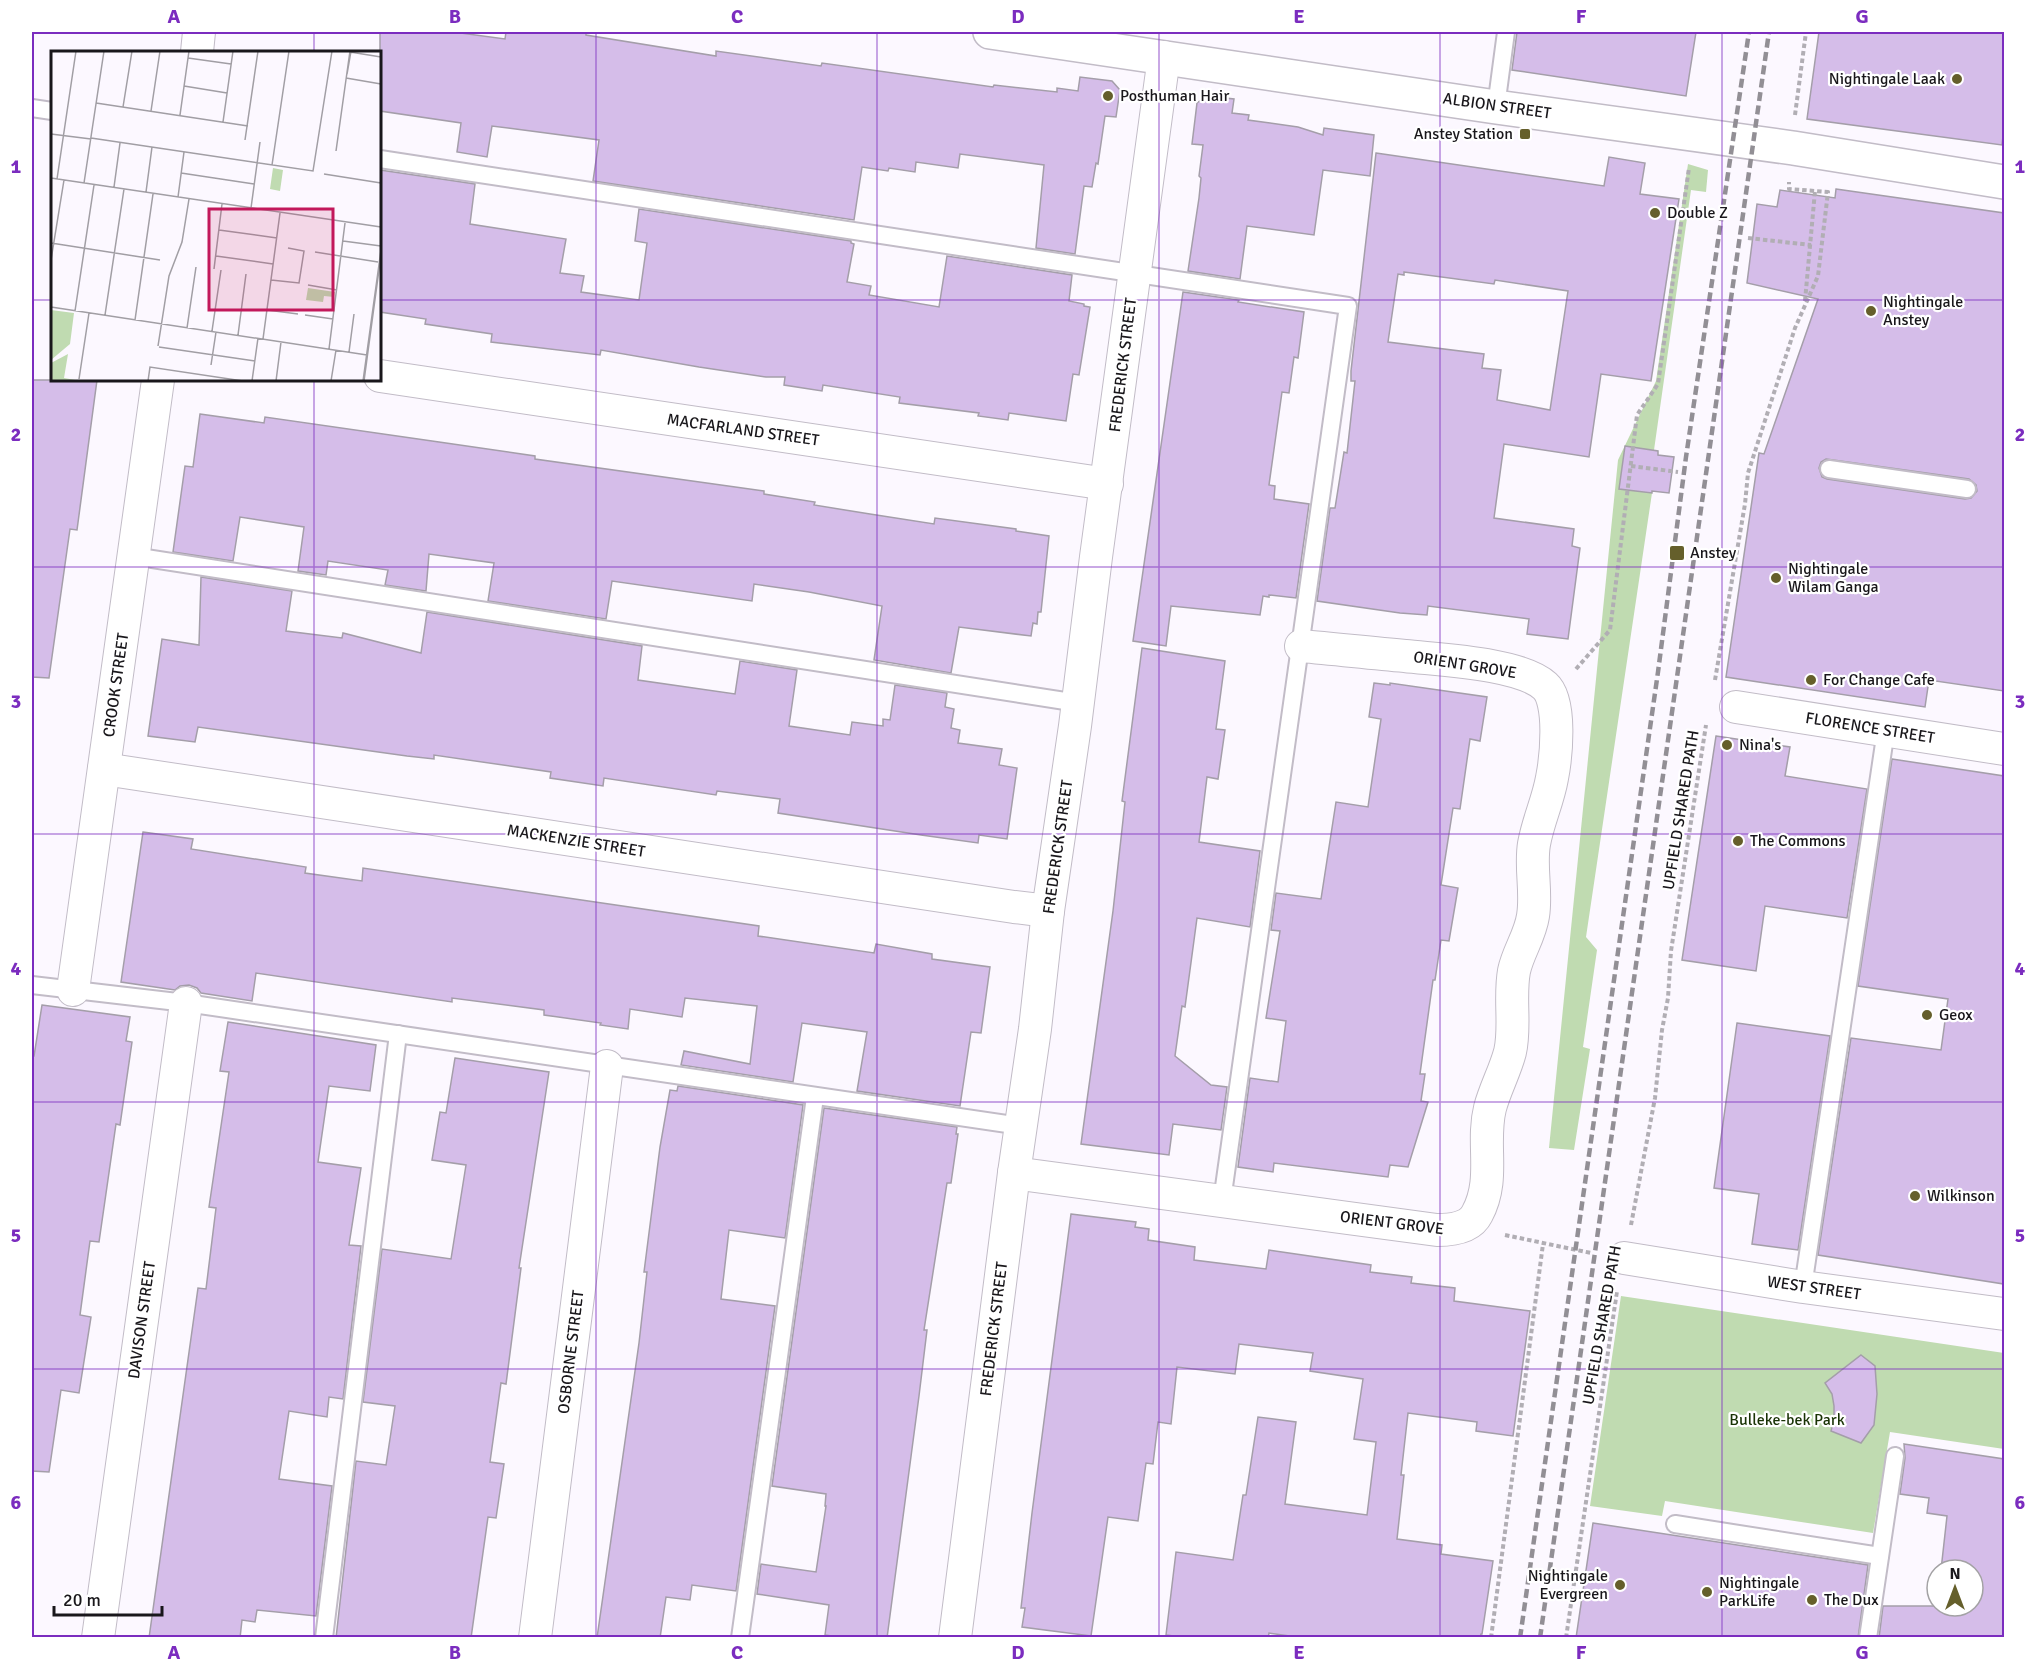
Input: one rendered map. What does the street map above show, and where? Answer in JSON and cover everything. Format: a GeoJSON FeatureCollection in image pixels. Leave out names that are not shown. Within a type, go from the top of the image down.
{"type":"FeatureCollection","features":[{"type":"Feature","properties":{"kind":"street"},"geometry":{"type":"LineString","coordinates":[[197,51],[199,32]]}},
{"type":"Feature","properties":{"kind":"street","name":"ALBION STREET"},"geometry":{"type":"LineString","coordinates":[[990,32],[1793,148],[2004,182]]}},
{"type":"Feature","properties":{"kind":"street","name":"FREDERICK STREET"},"geometry":{"type":"LineString","coordinates":[[955,1638],[1014,1173],[1035,1029],[1048,911],[1164,57]]}},
{"type":"Feature","properties":{"kind":"street","name":"MACFARLAND STREET"},"geometry":{"type":"LineString","coordinates":[[381,376],[1107,484]]}},
{"type":"Feature","properties":{"kind":"street","name":"CROOK STREET"},"geometry":{"type":"LineString","coordinates":[[73,990],[158,381]]}},
{"type":"Feature","properties":{"kind":"street","name":"ORIENT GROVE"},"geometry":{"type":"LineString","coordinates":[[1301,646],[1508,669],[1532,677],[1546,687],[1552,697]]}},
{"type":"Feature","properties":{"kind":"street"},"geometry":{"type":"LineString","coordinates":[[1476,1218],[1487,1186],[1489,1171],[1487,1124],[1490,1107],[1510,1052],[1511,998],[1514,975],[1520,951],[1529,934],[1533,918],[1535,901],[1532,856],[1550,791],[1555,762],[1555,715],[1552,697]]}},
{"type":"Feature","properties":{"kind":"street","name":"FLORENCE STREET"},"geometry":{"type":"LineString","coordinates":[[1736,707],[2004,749]]}},
{"type":"Feature","properties":{"kind":"street","name":"MACKENZIE STREET"},"geometry":{"type":"LineString","coordinates":[[104,770],[1014,908],[1048,911]]}},
{"type":"Feature","properties":{"kind":"street","name":"DAVISON STREET"},"geometry":{"type":"LineString","coordinates":[[98,1638],[186,1003]]}},
{"type":"Feature","properties":{"kind":"street","name":"OSBORNE STREET"},"geometry":{"type":"LineString","coordinates":[[535,1638],[607,1066]]}},
{"type":"Feature","properties":{"kind":"street","name":"ORIENT GROVE"},"geometry":{"type":"LineString","coordinates":[[1014,1173],[1437,1230],[1450,1230],[1476,1218]]}},
{"type":"Feature","properties":{"kind":"street","name":"WEST STREET"},"geometry":{"type":"LineString","coordinates":[[1624,1258],[1803,1287],[2004,1314]]}},
{"type":"Feature","properties":{"kind":"lane"},"geometry":{"type":"LineString","coordinates":[[1496,106],[1506,32]]}},
{"type":"Feature","properties":{"kind":"lane"},"geometry":{"type":"LineString","coordinates":[[32,108],[51,111]]}},
{"type":"Feature","properties":{"kind":"lane"},"geometry":{"type":"LineString","coordinates":[[381,159],[1348,306],[1222,1201]]}},
{"type":"Feature","properties":{"kind":"lane"},"geometry":{"type":"LineString","coordinates":[[1829,469],[1967,489]]}},
{"type":"Feature","properties":{"kind":"lane"},"geometry":{"type":"LineString","coordinates":[[133,555],[1078,703]]}},
{"type":"Feature","properties":{"kind":"lane"},"geometry":{"type":"LineString","coordinates":[[1803,1287],[1886,730]]}},
{"type":"Feature","properties":{"kind":"lane"},"geometry":{"type":"LineString","coordinates":[[32,985],[186,1003],[1021,1126]]}},
{"type":"Feature","properties":{"kind":"lane"},"geometry":{"type":"LineString","coordinates":[[324,1638],[398,1034]]}},
{"type":"Feature","properties":{"kind":"lane"},"geometry":{"type":"LineString","coordinates":[[740,1638],[815,1097]]}},
{"type":"Feature","properties":{"kind":"lane"},"geometry":{"type":"LineString","coordinates":[[1868,1638],[1895,1456]]}},
{"type":"Feature","properties":{"kind":"lane"},"geometry":{"type":"LineString","coordinates":[[1675,1524],[1880,1556]]}},
{"type":"Feature","properties":{"kind":"path"},"geometry":{"type":"LineString","coordinates":[[1714,681],[1745,504],[1748,473],[1805,304],[1818,276],[1828,192],[1789,189],[1792,136],[1806,32]]}},
{"type":"Feature","properties":{"kind":"path"},"geometry":{"type":"LineString","coordinates":[[1552,697],[1610,630],[1637,415],[1658,384],[1690,162]]}},
{"type":"Feature","properties":{"kind":"path"},"geometry":{"type":"LineString","coordinates":[[1805,304],[1815,191]]}},
{"type":"Feature","properties":{"kind":"path"},"geometry":{"type":"LineString","coordinates":[[1748,238],[1811,245]]}},
{"type":"Feature","properties":{"kind":"path"},"geometry":{"type":"LineString","coordinates":[[1637,415],[1642,419]]}},
{"type":"Feature","properties":{"kind":"path"},"geometry":{"type":"LineString","coordinates":[[1631,466],[1678,472]]}},
{"type":"Feature","properties":{"kind":"path","name":"UPFIELD SHARED PATH"},"geometry":{"type":"LineString","coordinates":[[1566,1638],[1618,1282],[1635,1211],[1655,1098],[1662,1030],[1668,998],[1671,951],[1707,719]]}},
{"type":"Feature","properties":{"kind":"path"},"geometry":{"type":"LineString","coordinates":[[1476,1218],[1508,1237],[1624,1258]]}},
{"type":"Feature","properties":{"kind":"path"},"geometry":{"type":"LineString","coordinates":[[1491,1638],[1543,1244]]}},
{"type":"Feature","properties":{"kind":"green space"},"geometry":{"type":"Polygon","coordinates":[[[1688,164],[1708,170],[1706,192],[1691,190],[1654,450],[1625,447],[1619,488],[1652,493],[1586,937],[1597,950],[1583,1047],[1590,1049],[1574,1150],[1549,1148],[1618,460],[1656,381],[1688,164]]]}},
{"type":"Feature","properties":{"kind":"green space","name":"Bulleke-bek Park"},"geometry":{"type":"Polygon","coordinates":[[[1621,1296],[2004,1353],[2004,1449],[1890,1432],[1873,1533],[1665,1501],[1662,1516],[1590,1506],[1621,1296]]]}},
{"type":"Feature","properties":{"kind":"building"},"geometry":{"type":"Polygon","coordinates":[[[380,32],[453,32],[505,39],[506,32],[586,32],[586,35],[716,56],[716,51],[993,87],[994,85],[1057,92],[1057,88],[1078,91],[1080,77],[1112,81],[1120,90],[1116,117],[1105,116],[1092,187],[1084,186],[1075,254],[1036,248],[1044,165],[960,154],[958,168],[916,162],[915,172],[862,167],[854,220],[593,181],[599,140],[492,126],[487,157],[457,152],[461,123],[381,111],[380,32]]]}},
{"type":"Feature","properties":{"kind":"building"},"geometry":{"type":"Polygon","coordinates":[[[1517,32],[1696,32],[1686,96],[1512,70],[1517,32]]]}},
{"type":"Feature","properties":{"kind":"building"},"geometry":{"type":"Polygon","coordinates":[[[1819,32],[2004,32],[2002,145],[1807,119],[1819,32]]]}},
{"type":"Feature","properties":{"kind":"building"},"geometry":{"type":"Polygon","coordinates":[[[1207,96],[1234,99],[1232,113],[1249,115],[1248,120],[1298,127],[1323,135],[1324,128],[1374,135],[1370,176],[1323,170],[1314,235],[1247,226],[1240,279],[1188,271],[1199,198],[1203,145],[1192,144],[1197,103],[1207,96]]]}},
{"type":"Feature","properties":{"kind":"building"},"geometry":{"type":"Polygon","coordinates":[[[1376,153],[1604,186],[1609,157],[1645,163],[1640,194],[1679,199],[1651,381],[1601,374],[1589,457],[1504,444],[1494,518],[1574,529],[1572,546],[1580,548],[1568,639],[1527,634],[1529,619],[1428,606],[1427,615],[1400,613],[1317,601],[1330,508],[1335,508],[1344,452],[1347,453],[1355,381],[1351,381],[1376,153]],[[1404,272],[1404,275],[1398,274],[1388,342],[1484,354],[1482,368],[1501,370],[1497,400],[1550,410],[1568,291],[1495,280],[1494,284],[1404,272]]]}},
{"type":"Feature","properties":{"kind":"building"},"geometry":{"type":"Polygon","coordinates":[[[381,170],[475,184],[470,224],[566,239],[560,273],[584,276],[581,292],[639,300],[647,243],[635,241],[639,209],[851,241],[854,244],[847,282],[871,286],[869,295],[939,307],[947,256],[1072,275],[1069,301],[1090,307],[1079,375],[1073,374],[1066,421],[1009,413],[1008,420],[978,416],[979,413],[899,403],[900,397],[823,385],[822,391],[784,385],[785,377],[766,377],[601,350],[600,355],[491,342],[492,334],[425,324],[426,319],[381,312],[381,170]]]}},
{"type":"Feature","properties":{"kind":"building"},"geometry":{"type":"Polygon","coordinates":[[[1836,189],[2004,213],[2004,691],[1929,680],[1925,707],[1726,677],[1759,453],[1764,454],[1818,299],[1747,283],[1757,204],[1777,207],[1780,190],[1835,198],[1836,189]],[[1826,459],[1821,462],[1819,468],[1822,477],[1827,479],[1965,499],[1971,498],[1977,491],[1976,485],[1969,479],[1826,459]]]}},
{"type":"Feature","properties":{"kind":"building"},"geometry":{"type":"Polygon","coordinates":[[[1183,292],[1304,312],[1298,358],[1294,357],[1289,393],[1282,392],[1269,485],[1275,486],[1274,499],[1309,504],[1296,598],[1263,596],[1260,615],[1171,606],[1166,646],[1133,641],[1183,292]]]}},
{"type":"Feature","properties":{"kind":"building"},"geometry":{"type":"Polygon","coordinates":[[[32,380],[97,381],[77,530],[70,529],[49,678],[32,677],[32,380]]]}},
{"type":"Feature","properties":{"kind":"building"},"geometry":{"type":"Polygon","coordinates":[[[200,414],[264,423],[265,417],[439,442],[535,456],[535,459],[764,491],[764,494],[815,502],[814,505],[934,524],[935,518],[1049,536],[1041,612],[1038,612],[1037,624],[1033,623],[1031,636],[959,627],[951,673],[874,660],[882,606],[809,592],[754,584],[752,601],[612,581],[606,619],[488,601],[494,563],[429,554],[426,591],[385,585],[388,570],[328,561],[326,575],[298,571],[304,527],[240,517],[233,561],[173,552],[185,466],[193,467],[200,414]]]}},
{"type":"Feature","properties":{"kind":"building"},"geometry":{"type":"Polygon","coordinates":[[[1625,446],[1658,451],[1658,455],[1674,457],[1669,493],[1619,489],[1625,446]]]}},
{"type":"Feature","properties":{"kind":"building"},"geometry":{"type":"Polygon","coordinates":[[[201,577],[292,591],[286,631],[342,638],[343,633],[421,653],[427,612],[642,646],[638,680],[735,694],[740,661],[797,670],[789,726],[850,735],[852,722],[883,726],[883,719],[890,720],[895,685],[947,693],[945,707],[954,709],[951,728],[960,730],[958,743],[1002,749],[999,765],[1017,768],[1007,839],[979,835],[978,843],[921,835],[778,813],[780,799],[717,791],[716,795],[604,778],[603,786],[550,778],[551,772],[434,755],[434,759],[407,756],[198,727],[195,742],[148,736],[162,639],[199,645],[201,577]]]}},
{"type":"Feature","properties":{"kind":"building"},"geometry":{"type":"Polygon","coordinates":[[[1142,648],[1225,661],[1216,729],[1225,730],[1218,779],[1207,777],[1199,842],[1260,851],[1250,927],[1197,918],[1185,1007],[1182,1006],[1175,1056],[1211,1085],[1227,1087],[1221,1130],[1173,1124],[1169,1155],[1081,1144],[1113,911],[1125,802],[1122,801],[1142,648]]]}},
{"type":"Feature","properties":{"kind":"building"},"geometry":{"type":"Polygon","coordinates":[[[1374,683],[1390,685],[1390,683],[1487,697],[1480,741],[1470,739],[1460,809],[1453,808],[1441,885],[1458,888],[1449,941],[1441,940],[1435,980],[1433,980],[1420,1074],[1425,1074],[1421,1101],[1428,1102],[1408,1167],[1390,1165],[1388,1177],[1274,1163],[1273,1172],[1238,1167],[1250,1078],[1278,1082],[1286,1021],[1266,1018],[1280,931],[1271,930],[1276,893],[1321,899],[1336,802],[1368,807],[1381,719],[1369,717],[1374,683]]]}},
{"type":"Feature","properties":{"kind":"building","name":"The Commons"},"geometry":{"type":"Polygon","coordinates":[[[1716,736],[1790,747],[1785,776],[1867,789],[1847,918],[1765,906],[1756,971],[1682,960],[1716,736]]]}},
{"type":"Feature","properties":{"kind":"building"},"geometry":{"type":"Polygon","coordinates":[[[1892,759],[2004,776],[2004,1284],[1818,1255],[1851,1038],[1941,1050],[1948,999],[1858,986],[1892,759]]]}},
{"type":"Feature","properties":{"kind":"building"},"geometry":{"type":"Polygon","coordinates":[[[143,832],[193,839],[191,849],[306,867],[305,873],[362,881],[363,868],[759,926],[758,936],[874,953],[876,944],[932,954],[932,959],[990,967],[981,1033],[971,1032],[960,1106],[857,1091],[867,1032],[802,1023],[793,1082],[681,1065],[684,1051],[750,1064],[757,1006],[685,998],[682,1017],[630,1009],[628,1029],[544,1015],[544,1010],[452,998],[452,1002],[256,973],[252,1001],[201,993],[197,988],[189,985],[180,986],[175,990],[121,982],[143,832]]]}},
{"type":"Feature","properties":{"kind":"building"},"geometry":{"type":"Polygon","coordinates":[[[42,1005],[130,1017],[126,1041],[132,1042],[120,1125],[116,1124],[99,1242],[90,1241],[80,1315],[91,1317],[79,1393],[61,1390],[49,1472],[32,1471],[32,1056],[34,1056],[42,1005]]]}},
{"type":"Feature","properties":{"kind":"building"},"geometry":{"type":"Polygon","coordinates":[[[228,1022],[376,1045],[370,1091],[329,1086],[318,1162],[361,1168],[349,1245],[361,1246],[343,1399],[329,1397],[327,1417],[289,1411],[279,1479],[332,1486],[316,1616],[257,1610],[255,1622],[242,1620],[240,1638],[149,1638],[198,1288],[206,1289],[216,1208],[209,1207],[229,1072],[220,1071],[228,1022]]]}},
{"type":"Feature","properties":{"kind":"building"},"geometry":{"type":"Polygon","coordinates":[[[1737,1023],[1830,1036],[1798,1250],[1752,1244],[1759,1194],[1714,1188],[1737,1023]]]}},
{"type":"Feature","properties":{"kind":"building"},"geometry":{"type":"Polygon","coordinates":[[[455,1058],[549,1072],[519,1268],[521,1268],[506,1384],[501,1383],[490,1462],[504,1464],[496,1518],[488,1517],[471,1638],[336,1638],[356,1461],[386,1465],[395,1406],[363,1402],[382,1249],[451,1259],[466,1165],[432,1160],[440,1112],[446,1113],[455,1058]]]}},
{"type":"Feature","properties":{"kind":"building"},"geometry":{"type":"Polygon","coordinates":[[[678,1086],[803,1105],[785,1238],[729,1230],[721,1299],[775,1306],[736,1591],[692,1585],[690,1600],[666,1597],[660,1638],[597,1638],[639,1343],[647,1272],[644,1272],[660,1147],[670,1090],[677,1091],[678,1086]]]}},
{"type":"Feature","properties":{"kind":"building"},"geometry":{"type":"Polygon","coordinates":[[[824,1108],[957,1127],[956,1134],[958,1134],[951,1183],[947,1183],[924,1330],[927,1330],[887,1638],[844,1638],[825,1635],[829,1605],[757,1594],[761,1564],[816,1572],[826,1506],[826,1494],[772,1486],[824,1108]]]}},
{"type":"Feature","properties":{"kind":"building"},"geometry":{"type":"Polygon","coordinates":[[[1071,1214],[1136,1222],[1135,1227],[1149,1229],[1148,1240],[1195,1247],[1194,1260],[1266,1269],[1269,1250],[1371,1265],[1370,1272],[1412,1277],[1411,1283],[1455,1288],[1454,1301],[1530,1311],[1513,1436],[1476,1431],[1477,1422],[1408,1413],[1397,1539],[1442,1545],[1441,1554],[1493,1561],[1480,1638],[1304,1638],[1269,1633],[1268,1638],[1189,1638],[1166,1635],[1176,1552],[1233,1560],[1258,1417],[1296,1422],[1285,1504],[1367,1515],[1376,1442],[1354,1439],[1363,1379],[1310,1371],[1313,1353],[1239,1344],[1235,1374],[1177,1367],[1171,1424],[1158,1422],[1153,1464],[1146,1463],[1138,1521],[1108,1517],[1091,1636],[1022,1627],[1025,1608],[1021,1608],[1032,1513],[1071,1214]]]}},
{"type":"Feature","properties":{"kind":"building"},"geometry":{"type":"Polygon","coordinates":[[[1861,1355],[1875,1366],[1877,1394],[1874,1425],[1861,1443],[1831,1431],[1834,1406],[1832,1394],[1825,1383],[1861,1355]]]}},
{"type":"Feature","properties":{"kind":"building"},"geometry":{"type":"Polygon","coordinates":[[[1904,1444],[2004,1459],[2004,1638],[1879,1638],[1883,1606],[1925,1606],[1925,1618],[1985,1618],[1985,1558],[1942,1558],[1947,1516],[1927,1513],[1929,1498],[1900,1494],[1905,1458],[1904,1444]]]}},
{"type":"Feature","properties":{"kind":"building"},"geometry":{"type":"Polygon","coordinates":[[[1593,1523],[1868,1565],[1858,1638],[1576,1638],[1593,1523]]]}},
{"type":"Feature","properties":{"kind":"railway"},"geometry":{"type":"LineString","coordinates":[[1520,1638],[1658,672],[1686,457],[1749,32]]}},
{"type":"Feature","properties":{"kind":"railway"},"geometry":{"type":"LineString","coordinates":[[1540,1638],[1769,32]]}},
{"type":"Feature","properties":{"kind":"place","name":"Nightingale Laak"},"geometry":{"type":"Point","coordinates":[1957,79]}},
{"type":"Feature","properties":{"kind":"place","name":"Posthuman Hair"},"geometry":{"type":"Point","coordinates":[1108,96]}},
{"type":"Feature","properties":{"kind":"place","name":"Anstey Station"},"geometry":{"type":"Point","coordinates":[1525,134]}},
{"type":"Feature","properties":{"kind":"place","name":"Double Z"},"geometry":{"type":"Point","coordinates":[1655,213]}},
{"type":"Feature","properties":{"kind":"place","name":"Nightingale Anstey"},"geometry":{"type":"Point","coordinates":[1871,311]}},
{"type":"Feature","properties":{"kind":"place","name":"Anstey"},"geometry":{"type":"Point","coordinates":[1677,553]}},
{"type":"Feature","properties":{"kind":"place","name":"Nightingale Wilam Ganga"},"geometry":{"type":"Point","coordinates":[1776,578]}},
{"type":"Feature","properties":{"kind":"place","name":"For Change Cafe"},"geometry":{"type":"Point","coordinates":[1811,680]}},
{"type":"Feature","properties":{"kind":"place","name":"Nina's"},"geometry":{"type":"Point","coordinates":[1727,745]}},
{"type":"Feature","properties":{"kind":"place","name":"The Commons"},"geometry":{"type":"Point","coordinates":[1738,841]}},
{"type":"Feature","properties":{"kind":"place","name":"Geox"},"geometry":{"type":"Point","coordinates":[1927,1015]}},
{"type":"Feature","properties":{"kind":"place","name":"Wilkinson"},"geometry":{"type":"Point","coordinates":[1915,1196]}},
{"type":"Feature","properties":{"kind":"place","name":"Nightingale Evergreen"},"geometry":{"type":"Point","coordinates":[1620,1585]}},
{"type":"Feature","properties":{"kind":"place","name":"Nightingale ParkLife"},"geometry":{"type":"Point","coordinates":[1707,1592]}},
{"type":"Feature","properties":{"kind":"place","name":"The Dux"},"geometry":{"type":"Point","coordinates":[1812,1600]}}]}
